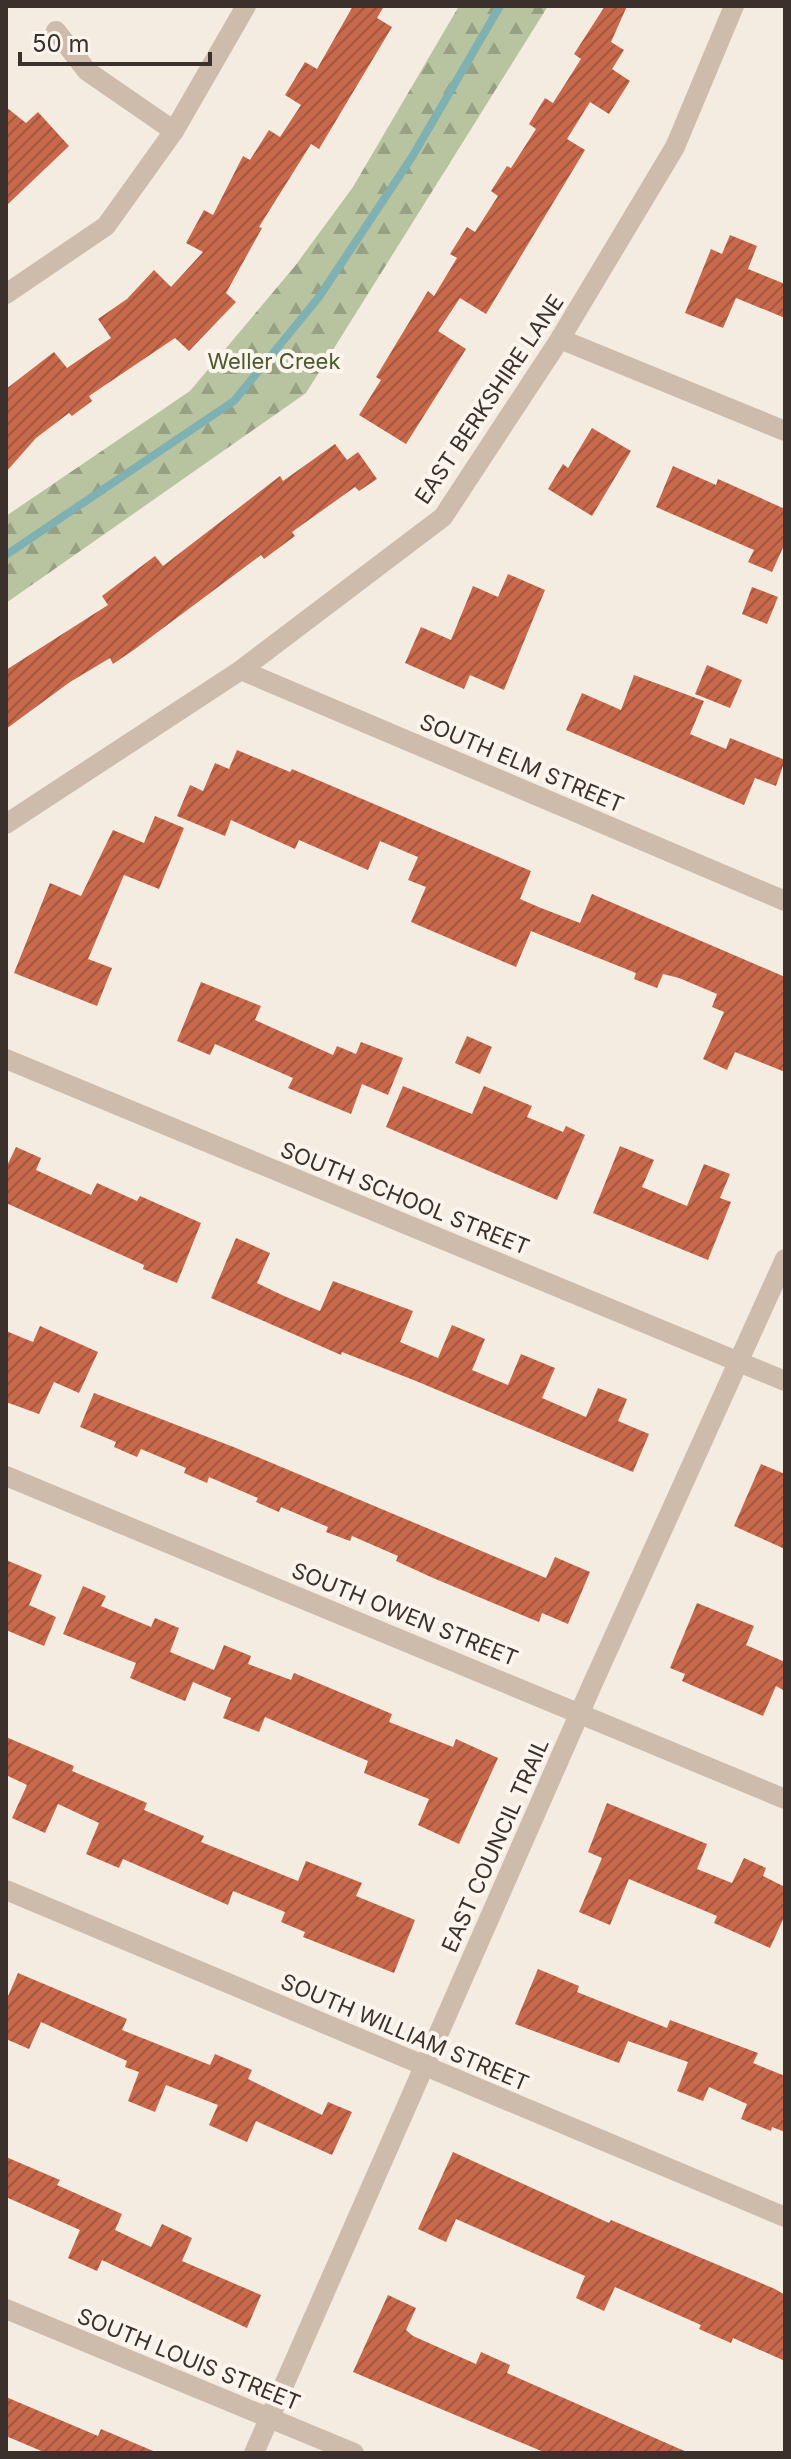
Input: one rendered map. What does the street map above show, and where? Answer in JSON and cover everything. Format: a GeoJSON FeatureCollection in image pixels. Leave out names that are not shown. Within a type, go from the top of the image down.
{"type":"FeatureCollection","features":[{"type":"Feature","properties":{"kind":"street"},"geometry":{"type":"LineString","coordinates":[[6,294],[106,226],[174,131],[246,6]]}},
{"type":"Feature","properties":{"kind":"street","name":"EAST BERKSHIRE LANE"},"geometry":{"type":"LineString","coordinates":[[6,824],[241,670],[443,517],[560,339],[675,147],[734,6]]}},
{"type":"Feature","properties":{"kind":"street"},"geometry":{"type":"LineString","coordinates":[[56,31],[87,71],[174,131]]}},
{"type":"Feature","properties":{"kind":"street"},"geometry":{"type":"LineString","coordinates":[[560,339],[785,431]]}},
{"type":"Feature","properties":{"kind":"street","name":"SOUTH ELM STREET"},"geometry":{"type":"LineString","coordinates":[[241,670],[785,901]]}},
{"type":"Feature","properties":{"kind":"street","name":"SOUTH SCHOOL STREET"},"geometry":{"type":"LineString","coordinates":[[6,1059],[785,1381]]}},
{"type":"Feature","properties":{"kind":"street","name":"EAST COUNCIL TRAIL"},"geometry":{"type":"LineString","coordinates":[[254,2453],[580,1712],[785,1259]]}},
{"type":"Feature","properties":{"kind":"street","name":"SOUTH OWEN STREET"},"geometry":{"type":"LineString","coordinates":[[6,1476],[785,1799]]}},
{"type":"Feature","properties":{"kind":"street","name":"SOUTH WILLIAM STREET"},"geometry":{"type":"LineString","coordinates":[[6,1890],[785,2217]]}},
{"type":"Feature","properties":{"kind":"street","name":"SOUTH LOUIS STREET"},"geometry":{"type":"LineString","coordinates":[[6,2309],[354,2453]]}},
{"type":"Feature","properties":{"kind":"green space","name":"Weller Creek"},"geometry":{"type":"Polygon","coordinates":[[[459,6],[548,6],[306,393],[6,603],[6,516],[190,391],[295,266],[353,187],[459,6]]]}},
{"type":"Feature","properties":{"kind":"building"},"geometry":{"type":"Polygon","coordinates":[[[353,6],[384,6],[377,18],[392,27],[319,149],[311,144],[259,227],[262,228],[226,293],[236,302],[189,351],[175,338],[89,396],[92,401],[72,416],[69,413],[36,438],[6,472],[6,389],[54,352],[67,368],[111,338],[98,319],[127,299],[154,270],[171,287],[203,252],[186,243],[204,210],[213,215],[243,156],[250,160],[269,130],[280,137],[301,105],[285,95],[305,62],[317,69],[353,6]]]}},
{"type":"Feature","properties":{"kind":"building"},"geometry":{"type":"Polygon","coordinates":[[[605,6],[627,6],[611,42],[624,50],[612,69],[630,81],[609,114],[590,102],[567,139],[585,150],[486,314],[460,298],[438,331],[466,349],[406,444],[359,415],[381,380],[376,377],[428,291],[434,296],[457,258],[450,254],[467,227],[475,232],[498,196],[491,191],[507,166],[511,168],[536,129],[529,124],[545,98],[553,103],[581,59],[574,54],[605,6]]]}},
{"type":"Feature","properties":{"kind":"building"},"geometry":{"type":"Polygon","coordinates":[[[6,107],[26,123],[38,112],[69,146],[6,206],[6,107]]]}},
{"type":"Feature","properties":{"kind":"building"},"geometry":{"type":"Polygon","coordinates":[[[730,235],[757,246],[748,269],[785,284],[785,318],[736,298],[723,328],[685,313],[711,249],[722,254],[730,235]]]}},
{"type":"Feature","properties":{"kind":"building"},"geometry":{"type":"Polygon","coordinates":[[[592,428],[631,451],[592,516],[548,489],[563,464],[568,468],[592,428]]]}},
{"type":"Feature","properties":{"kind":"building"},"geometry":{"type":"Polygon","coordinates":[[[335,444],[347,460],[358,452],[377,479],[359,491],[355,487],[292,532],[295,536],[264,559],[261,555],[113,664],[110,658],[70,682],[6,729],[6,670],[108,605],[102,596],[155,556],[163,566],[280,476],[283,481],[335,444]]]}},
{"type":"Feature","properties":{"kind":"building"},"geometry":{"type":"Polygon","coordinates":[[[673,466],[716,485],[718,479],[785,509],[785,543],[772,572],[748,562],[754,550],[656,507],[673,466]]]}},
{"type":"Feature","properties":{"kind":"building"},"geometry":{"type":"Polygon","coordinates":[[[508,574],[545,590],[504,690],[470,675],[464,689],[405,663],[421,627],[451,640],[473,586],[498,597],[508,574]]]}},
{"type":"Feature","properties":{"kind":"building"},"geometry":{"type":"Polygon","coordinates":[[[752,587],[778,597],[767,624],[742,614],[752,587]]]}},
{"type":"Feature","properties":{"kind":"building"},"geometry":{"type":"Polygon","coordinates":[[[707,665],[742,680],[730,708],[695,694],[707,665]]]}},
{"type":"Feature","properties":{"kind":"building"},"geometry":{"type":"Polygon","coordinates":[[[634,675],[704,701],[690,734],[726,749],[730,738],[785,760],[776,786],[755,778],[744,805],[566,730],[582,693],[621,710],[634,675]]]}},
{"type":"Feature","properties":{"kind":"building"},"geometry":{"type":"Polygon","coordinates":[[[237,750],[290,772],[292,769],[531,871],[520,899],[541,908],[580,923],[592,894],[785,977],[785,1072],[735,1052],[727,1070],[703,1059],[724,1012],[712,1007],[717,994],[679,978],[663,974],[657,988],[634,979],[636,973],[531,931],[516,967],[411,922],[426,887],[408,880],[418,857],[380,841],[368,870],[299,840],[295,849],[231,820],[225,836],[177,816],[190,785],[203,791],[215,763],[229,769],[237,750]]]}},
{"type":"Feature","properties":{"kind":"building"},"geometry":{"type":"Polygon","coordinates":[[[155,816],[184,828],[159,889],[124,875],[88,959],[112,968],[97,1006],[14,973],[50,883],[81,896],[113,830],[144,843],[155,816]]]}},
{"type":"Feature","properties":{"kind":"building"},"geometry":{"type":"Polygon","coordinates":[[[201,982],[261,1006],[255,1020],[333,1055],[337,1046],[356,1054],[361,1042],[403,1058],[388,1095],[362,1084],[351,1114],[288,1088],[293,1078],[215,1044],[210,1055],[177,1041],[201,982]]]}},
{"type":"Feature","properties":{"kind":"building"},"geometry":{"type":"Polygon","coordinates":[[[467,1036],[492,1047],[480,1074],[455,1063],[467,1036]]]}},
{"type":"Feature","properties":{"kind":"building"},"geometry":{"type":"Polygon","coordinates":[[[403,1086],[472,1114],[484,1086],[532,1106],[527,1117],[563,1132],[566,1126],[585,1135],[557,1200],[386,1127],[403,1086]]]}},
{"type":"Feature","properties":{"kind":"building"},"geometry":{"type":"Polygon","coordinates":[[[620,1146],[654,1160],[642,1187],[687,1206],[704,1164],[730,1174],[720,1198],[731,1202],[708,1260],[593,1213],[620,1146]]]}},
{"type":"Feature","properties":{"kind":"building"},"geometry":{"type":"Polygon","coordinates":[[[16,1147],[41,1158],[36,1170],[91,1195],[97,1183],[137,1201],[140,1196],[201,1223],[177,1283],[6,1203],[6,1168],[16,1147]]]}},
{"type":"Feature","properties":{"kind":"building"},"geometry":{"type":"Polygon","coordinates":[[[236,1238],[270,1253],[257,1283],[320,1311],[333,1281],[413,1311],[400,1342],[438,1358],[452,1325],[485,1339],[472,1370],[508,1385],[521,1354],[555,1368],[542,1398],[586,1417],[598,1388],[627,1399],[618,1421],[649,1434],[633,1472],[416,1381],[342,1352],[341,1355],[211,1298],[236,1238]]]}},
{"type":"Feature","properties":{"kind":"building"},"geometry":{"type":"Polygon","coordinates":[[[40,1326],[98,1352],[79,1393],[54,1382],[39,1414],[6,1402],[6,1331],[33,1342],[40,1326]]]}},
{"type":"Feature","properties":{"kind":"building"},"geometry":{"type":"Polygon","coordinates":[[[94,1393],[236,1448],[546,1578],[555,1557],[590,1572],[568,1624],[542,1613],[539,1622],[396,1561],[398,1556],[352,1536],[350,1541],[326,1532],[328,1527],[281,1507],[279,1512],[256,1502],[258,1498],[209,1477],[207,1483],[184,1473],[186,1468],[141,1449],[137,1457],[114,1447],[116,1442],[80,1427],[94,1393]]]}},
{"type":"Feature","properties":{"kind":"building"},"geometry":{"type":"Polygon","coordinates":[[[761,1464],[785,1474],[785,1549],[734,1526],[761,1464]]]}},
{"type":"Feature","properties":{"kind":"building"},"geometry":{"type":"Polygon","coordinates":[[[6,1560],[42,1575],[29,1605],[56,1617],[44,1646],[6,1630],[6,1560]]]}},
{"type":"Feature","properties":{"kind":"building"},"geometry":{"type":"Polygon","coordinates":[[[83,1586],[106,1596],[101,1606],[151,1627],[155,1618],[179,1628],[170,1652],[214,1670],[224,1645],[251,1656],[248,1664],[291,1680],[294,1673],[392,1714],[389,1722],[453,1747],[456,1739],[498,1758],[459,1844],[418,1825],[429,1799],[364,1773],[368,1761],[265,1717],[259,1732],[223,1718],[231,1698],[193,1682],[185,1701],[130,1678],[136,1663],[63,1634],[83,1586]]]}},
{"type":"Feature","properties":{"kind":"building"},"geometry":{"type":"Polygon","coordinates":[[[697,1603],[754,1626],[746,1645],[785,1662],[785,1691],[776,1686],[763,1716],[682,1681],[685,1674],[670,1668],[697,1603]]]}},
{"type":"Feature","properties":{"kind":"building"},"geometry":{"type":"Polygon","coordinates":[[[6,1737],[74,1766],[72,1771],[147,1803],[144,1810],[204,1836],[201,1842],[298,1881],[306,1861],[362,1883],[356,1896],[415,1920],[394,1973],[303,1937],[305,1932],[281,1922],[285,1912],[233,1891],[228,1905],[123,1859],[119,1868],[86,1854],[99,1823],[58,1804],[45,1833],[12,1818],[27,1785],[6,1775],[6,1737]]]}},
{"type":"Feature","properties":{"kind":"building"},"geometry":{"type":"Polygon","coordinates":[[[607,1803],[707,1844],[697,1869],[732,1883],[744,1858],[766,1868],[763,1876],[785,1887],[785,1915],[770,1948],[714,1923],[717,1916],[629,1879],[610,1925],[579,1912],[602,1858],[588,1852],[607,1803]]]}},
{"type":"Feature","properties":{"kind":"building"},"geometry":{"type":"Polygon","coordinates":[[[538,1969],[579,1986],[577,1992],[667,2028],[670,2020],[758,2053],[753,2063],[785,2076],[785,2132],[772,2127],[771,2131],[741,2119],[747,2104],[709,2087],[703,2101],[677,2091],[688,2062],[628,2041],[619,2063],[515,2024],[538,1969]]]}},
{"type":"Feature","properties":{"kind":"building"},"geometry":{"type":"Polygon","coordinates":[[[18,1973],[127,2019],[122,2030],[210,2065],[215,2054],[252,2070],[248,2079],[322,2115],[328,2102],[352,2112],[332,2155],[256,2121],[247,2142],[209,2125],[218,2105],[166,2085],[155,2112],[128,2101],[139,2072],[125,2067],[127,2061],[41,2022],[29,2049],[6,2039],[6,2001],[18,1973]]]}},
{"type":"Feature","properties":{"kind":"building"},"geometry":{"type":"Polygon","coordinates":[[[453,2152],[609,2223],[611,2220],[785,2295],[785,2361],[733,2338],[731,2343],[699,2329],[701,2325],[615,2287],[604,2311],[576,2298],[585,2276],[456,2219],[446,2242],[418,2229],[453,2152]]]}},
{"type":"Feature","properties":{"kind":"building"},"geometry":{"type":"Polygon","coordinates":[[[6,2157],[60,2180],[57,2185],[122,2214],[115,2230],[151,2247],[162,2224],[192,2238],[182,2261],[261,2295],[247,2328],[102,2260],[97,2271],[68,2258],[80,2230],[6,2197],[6,2157]]]}},
{"type":"Feature","properties":{"kind":"building"},"geometry":{"type":"Polygon","coordinates":[[[388,2295],[416,2308],[406,2330],[413,2336],[476,2364],[481,2352],[510,2365],[507,2373],[689,2453],[546,2453],[353,2372],[388,2295]]]}},
{"type":"Feature","properties":{"kind":"building"},"geometry":{"type":"Polygon","coordinates":[[[6,2397],[98,2436],[101,2429],[158,2453],[46,2453],[6,2436],[6,2397]]]}},
{"type":"Feature","properties":{"kind":"waterway","name":"Weller Creek"},"geometry":{"type":"LineString","coordinates":[[6,555],[234,401],[319,297],[412,157],[500,6]]}}]}
